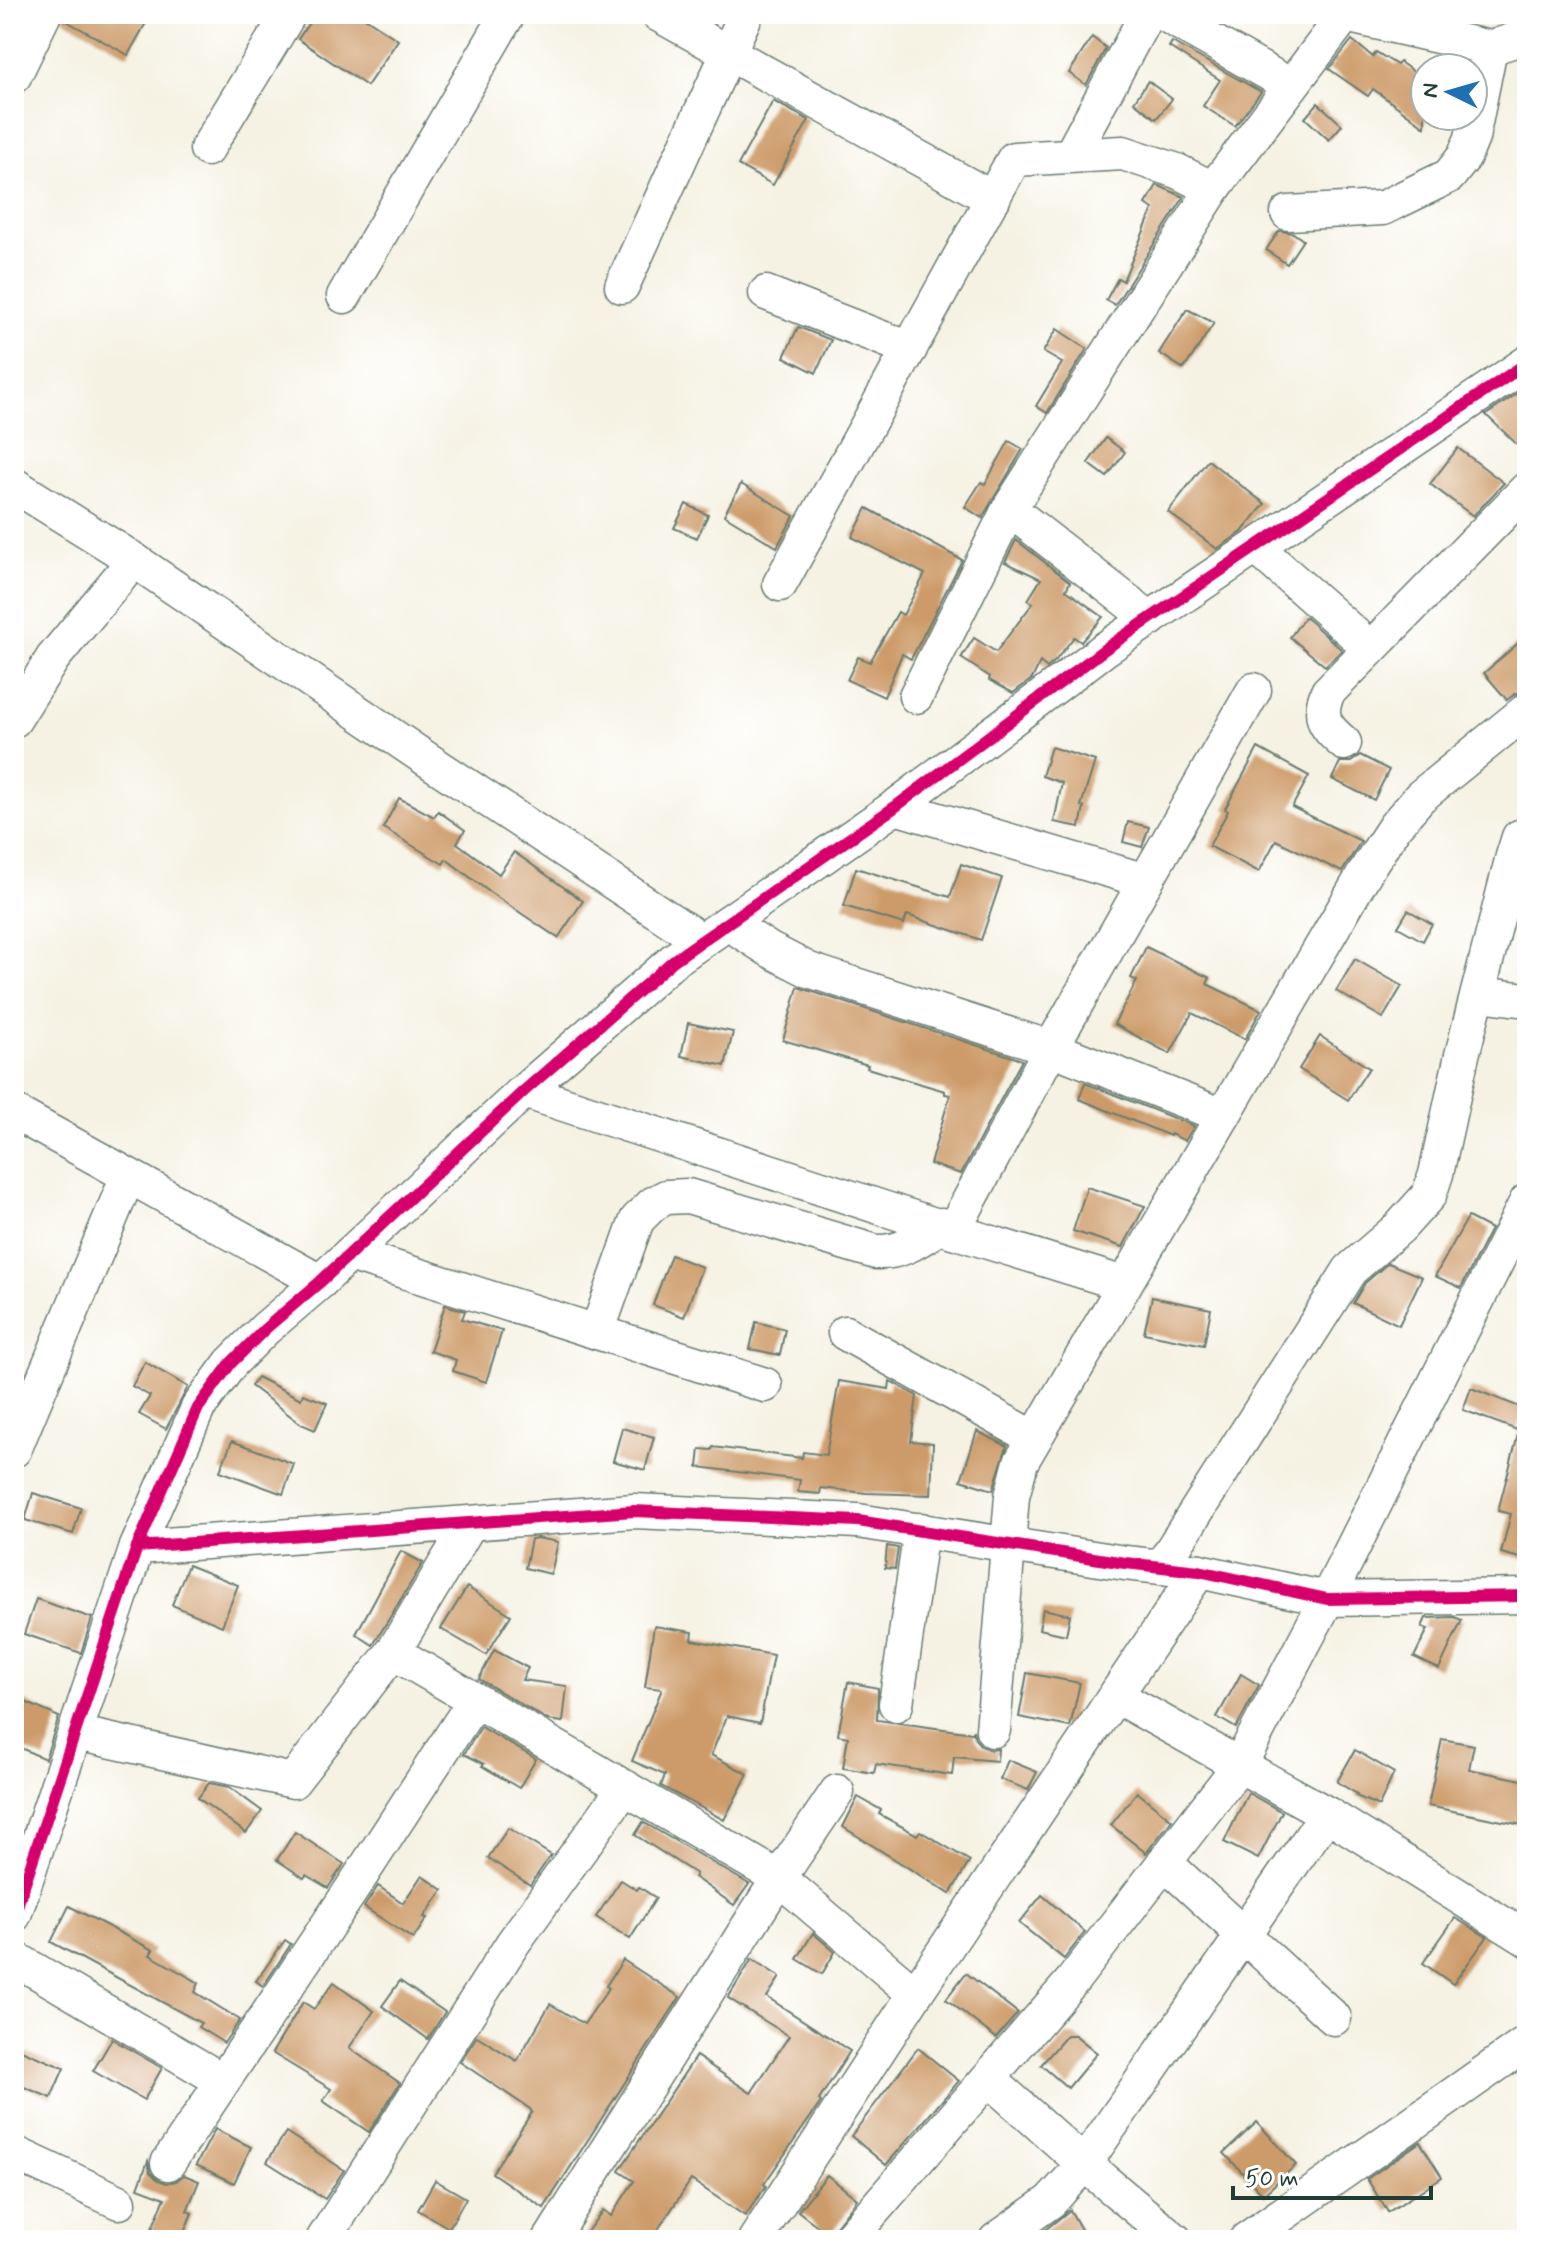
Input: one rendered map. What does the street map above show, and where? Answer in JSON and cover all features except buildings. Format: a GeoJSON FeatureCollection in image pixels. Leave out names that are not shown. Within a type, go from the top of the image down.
{"type":"FeatureCollection","features":[{"type":"Feature","properties":{"kind":"street"},"geometry":{"type":"LineString","coordinates":[[14,76],[44,14]]}},
{"type":"Feature","properties":{"kind":"street"},"geometry":{"type":"LineString","coordinates":[[207,149],[289,14]]}},
{"type":"Feature","properties":{"kind":"street"},"geometry":{"type":"LineString","coordinates":[[344,296],[508,14]]}},
{"type":"Feature","properties":{"kind":"street"},"geometry":{"type":"LineString","coordinates":[[658,14],[993,199]]}},
{"type":"Feature","properties":{"kind":"street"},"geometry":{"type":"LineString","coordinates":[[622,286],[746,14]]}},
{"type":"Feature","properties":{"kind":"street"},"geometry":{"type":"LineString","coordinates":[[1071,155],[1147,14]]}},
{"type":"Feature","properties":{"kind":"street"},"geometry":{"type":"LineString","coordinates":[[1164,14],[1291,86]]}},
{"type":"Feature","properties":{"kind":"street"},"geometry":{"type":"LineString","coordinates":[[916,696],[1009,509],[1213,189],[1345,15],[1490,48],[1527,36]]}},
{"type":"Feature","properties":{"kind":"street"},"geometry":{"type":"LineString","coordinates":[[1288,213],[1383,208],[1449,176],[1464,157],[1472,138],[1490,48]]}},
{"type":"Feature","properties":{"kind":"street"},"geometry":{"type":"LineString","coordinates":[[780,584],[1014,159],[1123,153],[1177,171],[1213,189]]}},
{"type":"Feature","properties":{"kind":"street"},"geometry":{"type":"LineString","coordinates":[[766,293],[910,349]]}},
{"type":"Feature","properties":{"kind":"street"},"geometry":{"type":"LineString","coordinates":[[14,1915],[137,1547],[198,1408],[231,1363],[524,1091],[674,960],[895,807],[1105,649],[1526,366]]}},
{"type":"Feature","properties":{"kind":"street"},"geometry":{"type":"LineString","coordinates":[[14,485],[134,560],[416,752],[715,932],[770,950],[809,970],[1051,1048],[1223,1116]]}},
{"type":"Feature","properties":{"kind":"street"},"geometry":{"type":"LineString","coordinates":[[1344,743],[1329,730],[1324,719],[1322,704],[1328,692],[1527,489]]}},
{"type":"Feature","properties":{"kind":"street"},"geometry":{"type":"LineString","coordinates":[[1009,509],[1150,619]]}},
{"type":"Feature","properties":{"kind":"street"},"geometry":{"type":"LineString","coordinates":[[1257,548],[1369,647]]}},
{"type":"Feature","properties":{"kind":"street"},"geometry":{"type":"LineString","coordinates":[[15,716],[53,658],[134,560]]}},
{"type":"Feature","properties":{"kind":"street"},"geometry":{"type":"LineString","coordinates":[[597,1332],[637,1220],[653,1204],[666,1197],[688,1196],[876,1252],[906,1248],[947,1228],[1254,690]]}},
{"type":"Feature","properties":{"kind":"street"},"geometry":{"type":"LineString","coordinates":[[993,1730],[1012,1496],[1021,1462],[1395,826],[1420,797],[1527,710]]}},
{"type":"Feature","properties":{"kind":"street"},"geometry":{"type":"LineString","coordinates":[[895,807],[1146,881]]}},
{"type":"Feature","properties":{"kind":"street"},"geometry":{"type":"LineString","coordinates":[[1161,1567],[1350,1270],[1400,1227],[1429,1195],[1519,837],[1527,838]]}},
{"type":"Feature","properties":{"kind":"street"},"geometry":{"type":"LineString","coordinates":[[1479,994],[1527,1000]]}},
{"type":"Feature","properties":{"kind":"street"},"geometry":{"type":"LineString","coordinates":[[524,1091],[1124,1284]]}},
{"type":"Feature","properties":{"kind":"street"},"geometry":{"type":"LineString","coordinates":[[14,1112],[320,1282]]}},
{"type":"Feature","properties":{"kind":"street"},"geometry":{"type":"LineString","coordinates":[[14,1450],[128,1176]]}},
{"type":"Feature","properties":{"kind":"street"},"geometry":{"type":"LineString","coordinates":[[848,2240],[1073,1980],[1239,1766],[1327,1599],[1527,1201]]}},
{"type":"Feature","properties":{"kind":"street"},"geometry":{"type":"LineString","coordinates":[[350,1254],[765,1385]]}},
{"type":"Feature","properties":{"kind":"street"},"geometry":{"type":"LineString","coordinates":[[845,1333],[1034,1438]]}},
{"type":"Feature","properties":{"kind":"street"},"geometry":{"type":"LineString","coordinates":[[137,1547],[634,1511],[858,1521],[1199,1571],[1327,1599],[1527,1596]]}},
{"type":"Feature","properties":{"kind":"street"},"geometry":{"type":"LineString","coordinates":[[76,1733],[293,1781],[393,1652],[469,1525]]}},
{"type":"Feature","properties":{"kind":"street"},"geometry":{"type":"LineString","coordinates":[[896,1704],[921,1530]]}},
{"type":"Feature","properties":{"kind":"street"},"geometry":{"type":"LineString","coordinates":[[755,2240],[915,1994],[1199,1571]]}},
{"type":"Feature","properties":{"kind":"street"},"geometry":{"type":"LineString","coordinates":[[393,1652],[779,1878],[915,1994]]}},
{"type":"Feature","properties":{"kind":"street"},"geometry":{"type":"LineString","coordinates":[[1116,1696],[1327,1814],[1527,1939]]}},
{"type":"Feature","properties":{"kind":"street"},"geometry":{"type":"LineString","coordinates":[[168,2163],[475,1700]]}},
{"type":"Feature","properties":{"kind":"street"},"geometry":{"type":"LineString","coordinates":[[323,2240],[513,1943],[625,1787]]}},
{"type":"Feature","properties":{"kind":"street"},"geometry":{"type":"LineString","coordinates":[[550,2240],[779,1878],[837,1792]]}},
{"type":"Feature","properties":{"kind":"street"},"geometry":{"type":"LineString","coordinates":[[996,2240],[1051,2201],[1084,2164],[1327,1814]]}},
{"type":"Feature","properties":{"kind":"street"},"geometry":{"type":"LineString","coordinates":[[1164,1862],[1334,2018]]}},
{"type":"Feature","properties":{"kind":"street"},"geometry":{"type":"LineString","coordinates":[[14,1958],[223,2081]]}},
{"type":"Feature","properties":{"kind":"street"},"geometry":{"type":"LineString","coordinates":[[1246,2240],[1527,2043]]}},
{"type":"Feature","properties":{"kind":"street"},"geometry":{"type":"LineString","coordinates":[[989,2079],[1175,2240]]}},
{"type":"Feature","properties":{"kind":"street"},"geometry":{"type":"LineString","coordinates":[[14,2153],[119,2202]]}},
{"type":"Feature","properties":{"kind":"cycle path"},"geometry":{"type":"LineString","coordinates":[[137,1547],[198,1408],[231,1363],[524,1091],[674,960],[895,807],[1105,649],[1527,363]]}},
{"type":"Feature","properties":{"kind":"cycle path"},"geometry":{"type":"LineString","coordinates":[[14,1915],[137,1547],[634,1511],[858,1521],[1125,1563],[1199,1571],[1327,1599],[1527,1596]]}}]}
